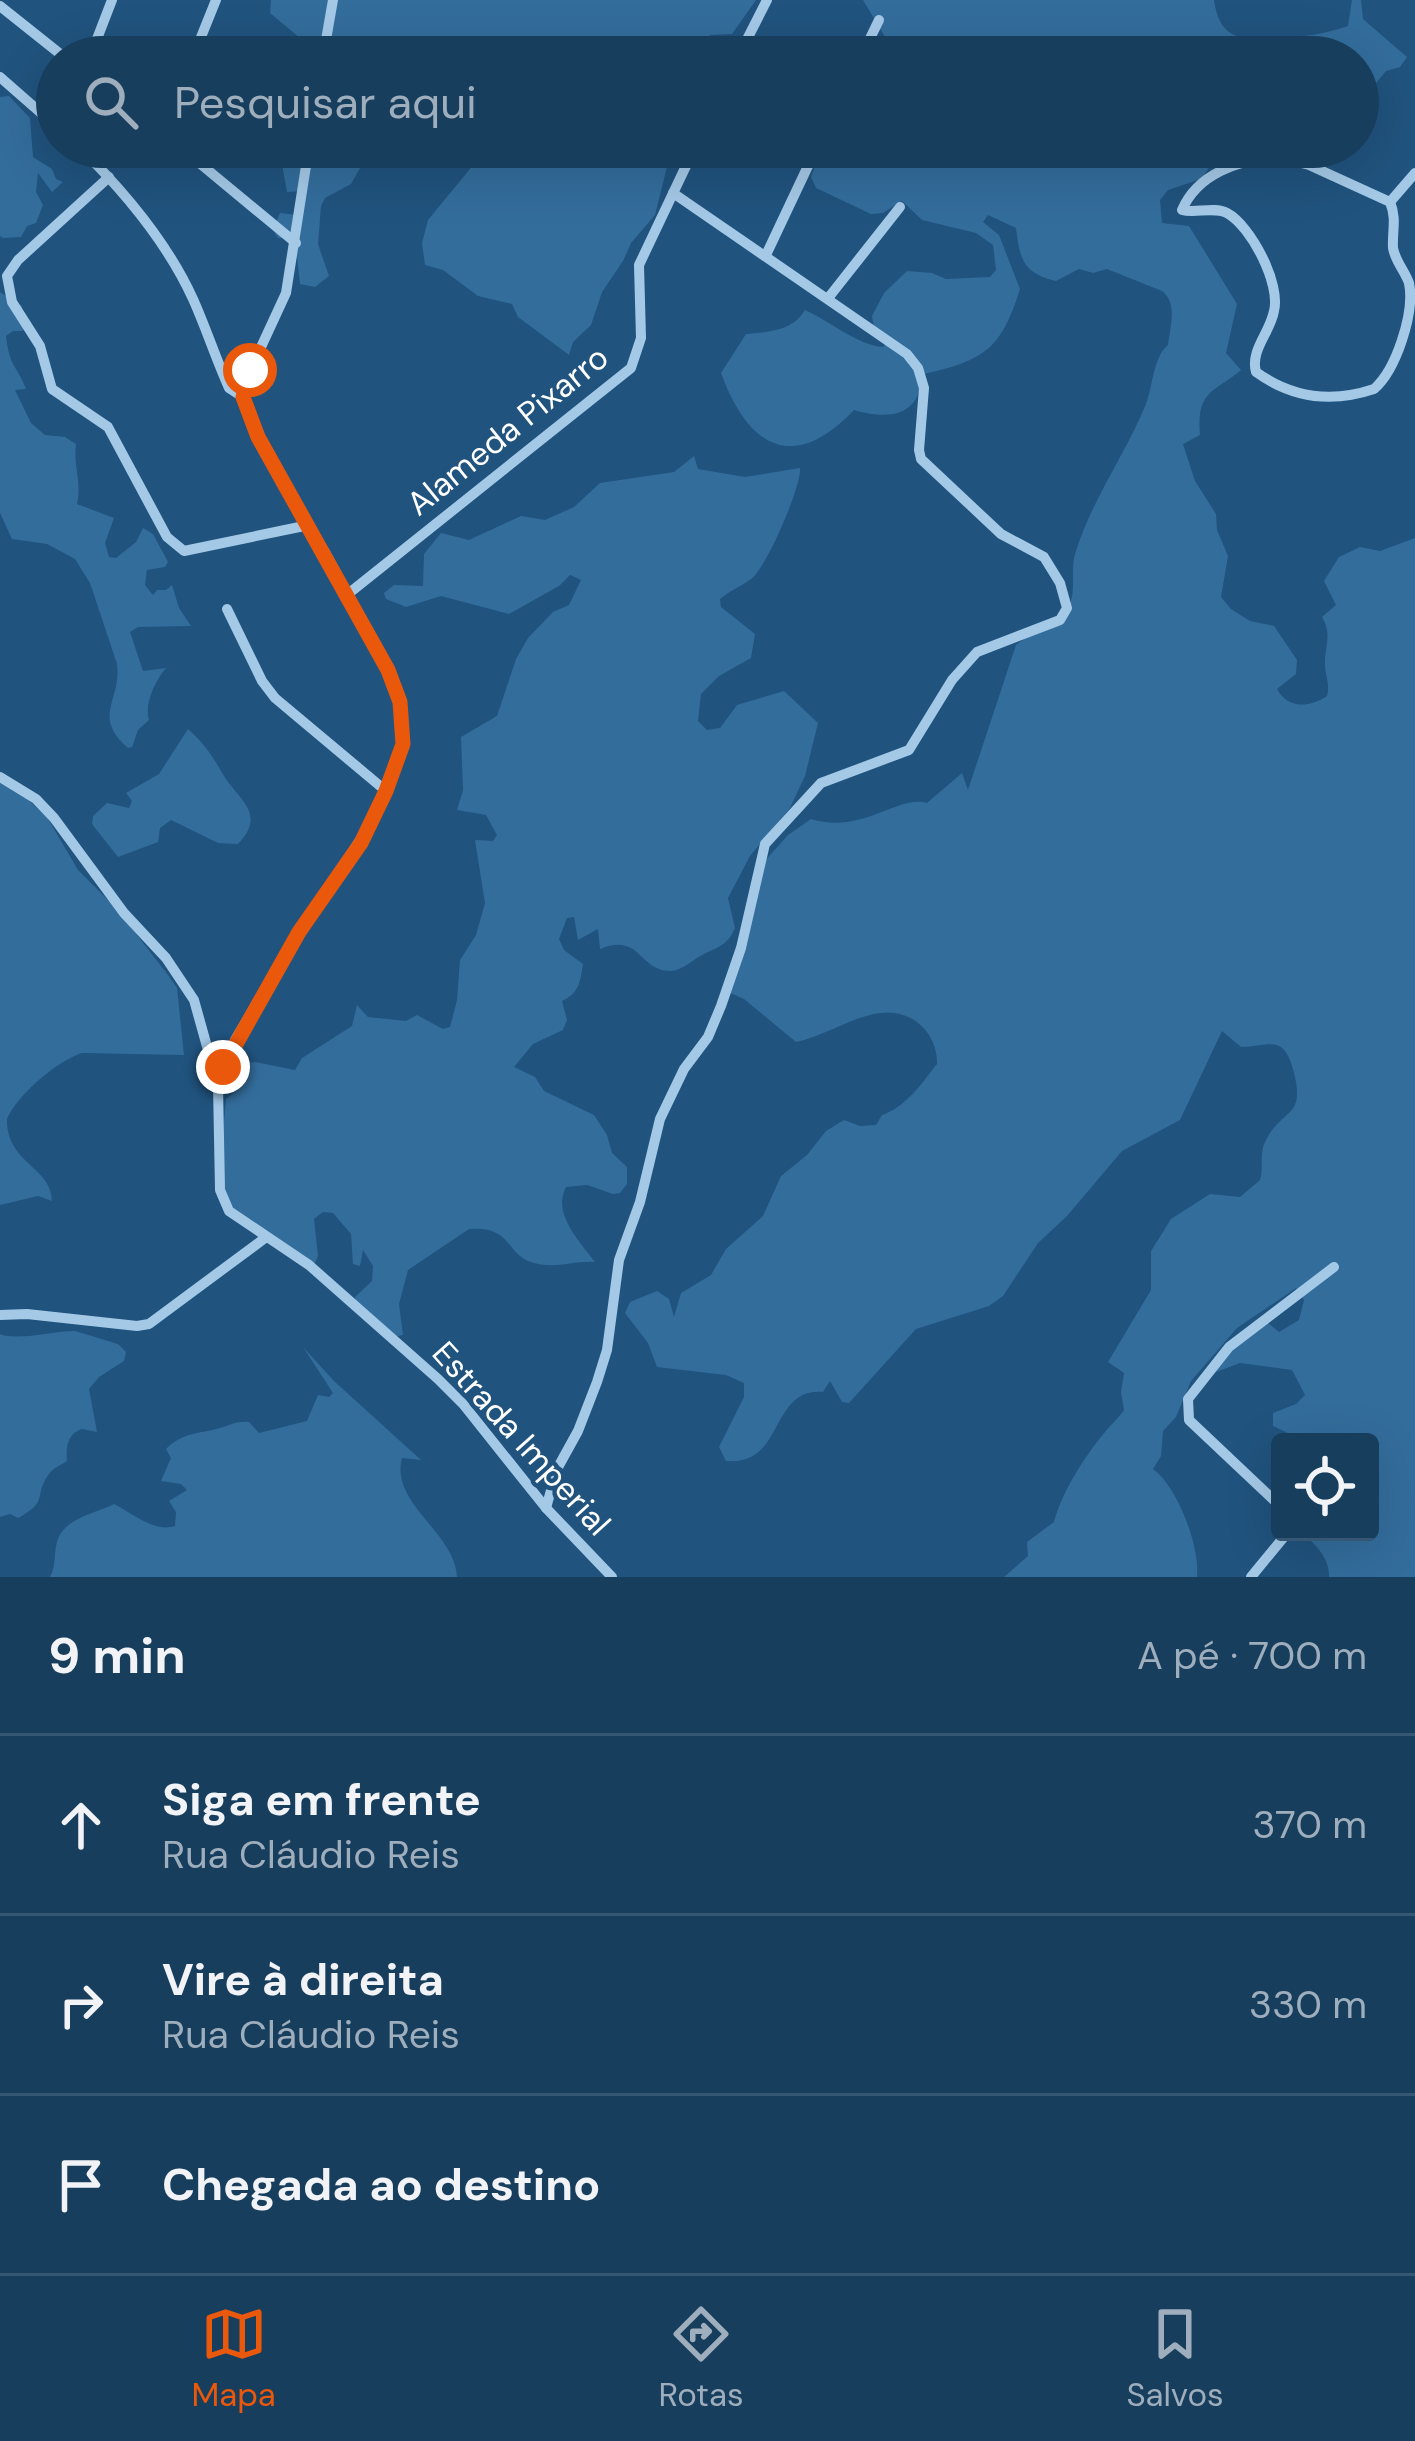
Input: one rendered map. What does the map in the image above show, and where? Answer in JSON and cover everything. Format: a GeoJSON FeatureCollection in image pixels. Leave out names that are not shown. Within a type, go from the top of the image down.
{"type":"FeatureCollection","features":[{"type":"Feature","properties":{"kind":"street"},"geometry":{"type":"LineString","coordinates":[[99,36],[112,0]]}},
{"type":"Feature","properties":{"kind":"street"},"geometry":{"type":"LineString","coordinates":[[201,36],[215,0]]}},
{"type":"Feature","properties":{"kind":"street"},"geometry":{"type":"LineString","coordinates":[[327,36],[333,0]]}},
{"type":"Feature","properties":{"kind":"street"},"geometry":{"type":"LineString","coordinates":[[748,36],[766,0]]}},
{"type":"Feature","properties":{"kind":"street"},"geometry":{"type":"LineString","coordinates":[[4,5],[40,36]]}},
{"type":"Feature","properties":{"kind":"street"},"geometry":{"type":"LineString","coordinates":[[871,36],[879,20]]}},
{"type":"Feature","properties":{"kind":"street"},"geometry":{"type":"LineString","coordinates":[[0,77],[36,109]]}},
{"type":"Feature","properties":{"kind":"street"},"geometry":{"type":"LineString","coordinates":[[100,168],[144,222],[192,296],[229,388],[243,397]]}},
{"type":"Feature","properties":{"kind":"street"},"geometry":{"type":"LineString","coordinates":[[205,168],[296,243]]}},
{"type":"Feature","properties":{"kind":"street"},"geometry":{"type":"LineString","coordinates":[[218,1086],[235,1040],[299,932],[361,843],[403,744],[400,702],[388,670],[258,437],[243,397],[250,370],[286,292],[306,168]]}},
{"type":"Feature","properties":{"kind":"street","name":"Alameda Pixarro"},"geometry":{"type":"LineString","coordinates":[[348,594],[631,368],[642,324],[639,265],[685,168]]}},
{"type":"Feature","properties":{"kind":"street"},"geometry":{"type":"LineString","coordinates":[[766,256],[807,168]]}},
{"type":"Feature","properties":{"kind":"street"},"geometry":{"type":"LineString","coordinates":[[1226,168],[1182,206],[1186,213],[1216,210],[1229,214],[1264,262],[1276,299],[1254,358],[1256,372],[1311,397],[1358,394],[1383,381],[1411,303],[1408,281],[1393,250],[1395,219],[1390,202],[1316,168]]}},
{"type":"Feature","properties":{"kind":"street"},"geometry":{"type":"LineString","coordinates":[[1390,202],[1415,173]]}},
{"type":"Feature","properties":{"kind":"street"},"geometry":{"type":"LineString","coordinates":[[109,177],[19,260],[7,277],[12,302],[40,346],[52,389],[108,428],[166,537],[184,551],[309,525]]}},
{"type":"Feature","properties":{"kind":"street"},"geometry":{"type":"LineString","coordinates":[[546,1508],[556,1469],[589,1408],[602,1366],[619,1260],[640,1202],[660,1119],[721,1006],[741,948],[765,844],[821,783],[909,751],[952,680],[977,652],[1065,615],[1065,595],[1044,557],[1001,534],[919,455],[924,388],[907,354],[673,193]]}},
{"type":"Feature","properties":{"kind":"street"},"geometry":{"type":"LineString","coordinates":[[829,297],[900,207]]}},
{"type":"Feature","properties":{"kind":"street"},"geometry":{"type":"LineString","coordinates":[[227,610],[275,698],[386,791]]}},
{"type":"Feature","properties":{"kind":"street","name":"Estrada Imperial"},"geometry":{"type":"LineString","coordinates":[[0,777],[36,799],[54,818],[194,1000],[218,1086],[224,1203],[238,1220],[309,1264],[463,1404],[546,1508],[612,1577]]}},
{"type":"Feature","properties":{"kind":"street"},"geometry":{"type":"LineString","coordinates":[[207,1040],[235,1040]]}},
{"type":"Feature","properties":{"kind":"street"},"geometry":{"type":"LineString","coordinates":[[0,1315],[149,1324],[265,1238]]}},
{"type":"Feature","properties":{"kind":"street"},"geometry":{"type":"LineString","coordinates":[[1271,1497],[1189,1420],[1188,1399],[1229,1347],[1334,1267]]}},
{"type":"Feature","properties":{"kind":"street"},"geometry":{"type":"LineString","coordinates":[[1251,1577],[1281,1541]]}},
{"type":"Feature","properties":{"kind":"shaded area"},"geometry":{"type":"Polygon","coordinates":[[[271,0],[756,0],[732,34],[709,36],[298,36],[270,13],[271,0]]]}},
{"type":"Feature","properties":{"kind":"shaded area"},"geometry":{"type":"Polygon","coordinates":[[[863,0],[1214,0],[1222,25],[1236,36],[884,36],[863,0]]]}},
{"type":"Feature","properties":{"kind":"shaded area"},"geometry":{"type":"Polygon","coordinates":[[[1352,0],[1361,0],[1363,19],[1407,57],[1400,67],[1386,71],[1379,80],[1379,36],[1306,36],[1348,26],[1352,0]]]}},
{"type":"Feature","properties":{"kind":"shaded area"},"geometry":{"type":"Polygon","coordinates":[[[9,96],[30,118],[36,168],[50,168],[63,182],[52,192],[38,173],[36,192],[43,205],[36,223],[27,226],[21,237],[0,236],[0,97],[9,96]]]}},
{"type":"Feature","properties":{"kind":"shaded area"},"geometry":{"type":"Polygon","coordinates":[[[283,168],[360,168],[351,184],[325,198],[321,206],[318,244],[329,276],[315,287],[300,284],[295,239],[278,238],[273,230],[280,213],[297,215],[303,191],[287,192],[283,168]]]}},
{"type":"Feature","properties":{"kind":"shaded area"},"geometry":{"type":"Polygon","coordinates":[[[471,168],[667,168],[655,215],[631,243],[602,292],[591,325],[573,342],[569,355],[518,317],[512,304],[478,296],[443,270],[425,265],[422,243],[428,220],[471,168]]]}},
{"type":"Feature","properties":{"kind":"shaded area"},"geometry":{"type":"Polygon","coordinates":[[[814,168],[1209,168],[1201,179],[1168,190],[1160,200],[1162,223],[1189,226],[1237,304],[1226,353],[1241,370],[1204,400],[1200,435],[1183,444],[1195,481],[1216,514],[1228,556],[1221,597],[1250,621],[1274,626],[1297,660],[1296,674],[1277,689],[1282,696],[1306,704],[1327,696],[1328,636],[1322,617],[1336,605],[1324,581],[1339,557],[1360,547],[1380,551],[1415,538],[1415,1577],[1329,1577],[1324,1558],[1310,1541],[1379,1541],[1379,1433],[1288,1433],[1273,1426],[1273,1413],[1305,1395],[1292,1370],[1240,1363],[1216,1372],[1234,1341],[1267,1322],[1279,1332],[1299,1320],[1304,1300],[1296,1288],[1237,1328],[1191,1381],[1176,1417],[1163,1431],[1161,1456],[1153,1469],[1171,1489],[1186,1518],[1197,1577],[1004,1577],[1028,1556],[1027,1542],[1054,1522],[1082,1464],[1124,1410],[1124,1373],[1108,1362],[1151,1290],[1151,1251],[1171,1219],[1210,1194],[1240,1197],[1260,1180],[1265,1142],[1297,1097],[1293,1069],[1279,1046],[1241,1047],[1222,1031],[1180,1120],[1122,1151],[1038,1243],[1003,1296],[989,1306],[916,1329],[849,1403],[842,1402],[830,1381],[823,1392],[793,1402],[768,1440],[745,1460],[726,1461],[719,1447],[744,1397],[744,1383],[726,1375],[657,1367],[648,1343],[625,1313],[630,1302],[657,1291],[669,1299],[674,1317],[681,1293],[711,1275],[726,1249],[763,1216],[781,1176],[826,1131],[844,1120],[876,1125],[882,1115],[913,1094],[937,1064],[928,1033],[903,1015],[869,1015],[796,1042],[744,999],[728,992],[762,864],[788,835],[811,819],[847,822],[904,804],[927,803],[962,773],[968,790],[1016,645],[1058,620],[1068,608],[1082,534],[1138,423],[1156,364],[1168,345],[1171,309],[1162,291],[1107,269],[1093,273],[1079,269],[1056,281],[1045,278],[1025,264],[1016,228],[988,215],[983,222],[999,235],[1020,289],[1006,326],[988,349],[924,374],[915,400],[900,412],[854,410],[812,441],[776,444],[745,420],[721,373],[746,334],[787,326],[805,310],[853,337],[883,347],[886,343],[872,316],[884,293],[907,271],[946,279],[990,277],[996,270],[993,245],[976,233],[922,220],[902,201],[883,213],[871,214],[816,188],[811,177],[814,168]]]}},
{"type":"Feature","properties":{"kind":"shaded area"},"geometry":{"type":"Polygon","coordinates":[[[0,292],[22,306],[23,331],[6,336],[11,360],[26,389],[15,390],[31,423],[45,435],[65,437],[76,444],[77,504],[114,518],[105,543],[109,557],[116,558],[136,542],[143,528],[153,534],[168,562],[165,567],[147,570],[145,585],[153,595],[172,585],[191,626],[138,627],[130,632],[143,671],[166,668],[152,693],[149,720],[138,730],[132,747],[111,726],[117,664],[90,583],[75,559],[47,544],[12,539],[0,513],[0,292]]]}},
{"type":"Feature","properties":{"kind":"shaded area"},"geometry":{"type":"Polygon","coordinates":[[[694,456],[698,469],[745,477],[800,468],[790,507],[766,559],[751,579],[720,599],[721,607],[755,634],[751,658],[719,676],[701,694],[698,721],[707,730],[720,728],[737,705],[784,691],[818,723],[805,776],[790,808],[750,856],[728,898],[735,928],[720,946],[680,968],[660,969],[624,945],[600,949],[598,929],[578,940],[574,917],[567,918],[559,939],[564,950],[583,964],[576,990],[562,1001],[567,1020],[563,1030],[533,1044],[514,1067],[535,1077],[544,1091],[594,1115],[612,1153],[627,1167],[627,1184],[620,1193],[587,1185],[566,1187],[565,1217],[595,1262],[537,1264],[521,1257],[500,1235],[469,1229],[408,1270],[399,1304],[403,1335],[393,1337],[357,1308],[355,1297],[372,1281],[373,1266],[363,1250],[360,1266],[353,1264],[351,1234],[333,1213],[323,1212],[314,1219],[318,1256],[308,1264],[222,1199],[219,1178],[226,1099],[237,1090],[242,1064],[295,1070],[302,1058],[352,1026],[357,1005],[368,1017],[406,1021],[417,1015],[443,1029],[450,1027],[460,960],[476,935],[485,903],[475,840],[493,841],[497,835],[486,815],[457,810],[463,790],[461,737],[497,716],[528,638],[553,612],[569,605],[581,580],[570,575],[509,614],[441,596],[406,607],[386,599],[384,593],[394,585],[423,586],[424,554],[441,533],[469,540],[521,516],[545,520],[574,507],[600,483],[674,472],[694,456]]]}},
{"type":"Feature","properties":{"kind":"shaded area"},"geometry":{"type":"Polygon","coordinates":[[[188,729],[248,808],[246,833],[238,844],[218,843],[171,820],[160,828],[158,842],[118,857],[92,824],[93,816],[107,803],[129,808],[132,801],[126,793],[159,774],[188,729]]]}},
{"type":"Feature","properties":{"kind":"shaded area"},"geometry":{"type":"Polygon","coordinates":[[[0,781],[47,817],[78,870],[116,908],[177,988],[184,1055],[82,1053],[39,1080],[7,1119],[14,1146],[45,1180],[52,1201],[38,1196],[0,1205],[0,781]]]}},
{"type":"Feature","properties":{"kind":"shaded area"},"geometry":{"type":"Polygon","coordinates":[[[75,1331],[118,1344],[126,1352],[124,1361],[89,1389],[97,1432],[82,1429],[73,1434],[67,1461],[49,1474],[34,1507],[18,1518],[0,1517],[0,1334],[75,1331]]]}},
{"type":"Feature","properties":{"kind":"shaded area"},"geometry":{"type":"Polygon","coordinates":[[[303,1347],[421,1460],[402,1458],[405,1490],[446,1546],[457,1577],[50,1577],[62,1532],[91,1513],[114,1504],[152,1524],[175,1526],[176,1512],[169,1501],[187,1490],[181,1484],[161,1481],[171,1458],[166,1449],[179,1439],[240,1422],[249,1422],[259,1433],[307,1421],[318,1395],[333,1393],[303,1347]]]}},
{"type":"Feature","properties":{"kind":"route"},"geometry":{"type":"LineString","coordinates":[[223,1067],[299,932],[361,843],[403,744],[400,702],[388,670],[258,437],[243,397],[250,370]]}}]}
